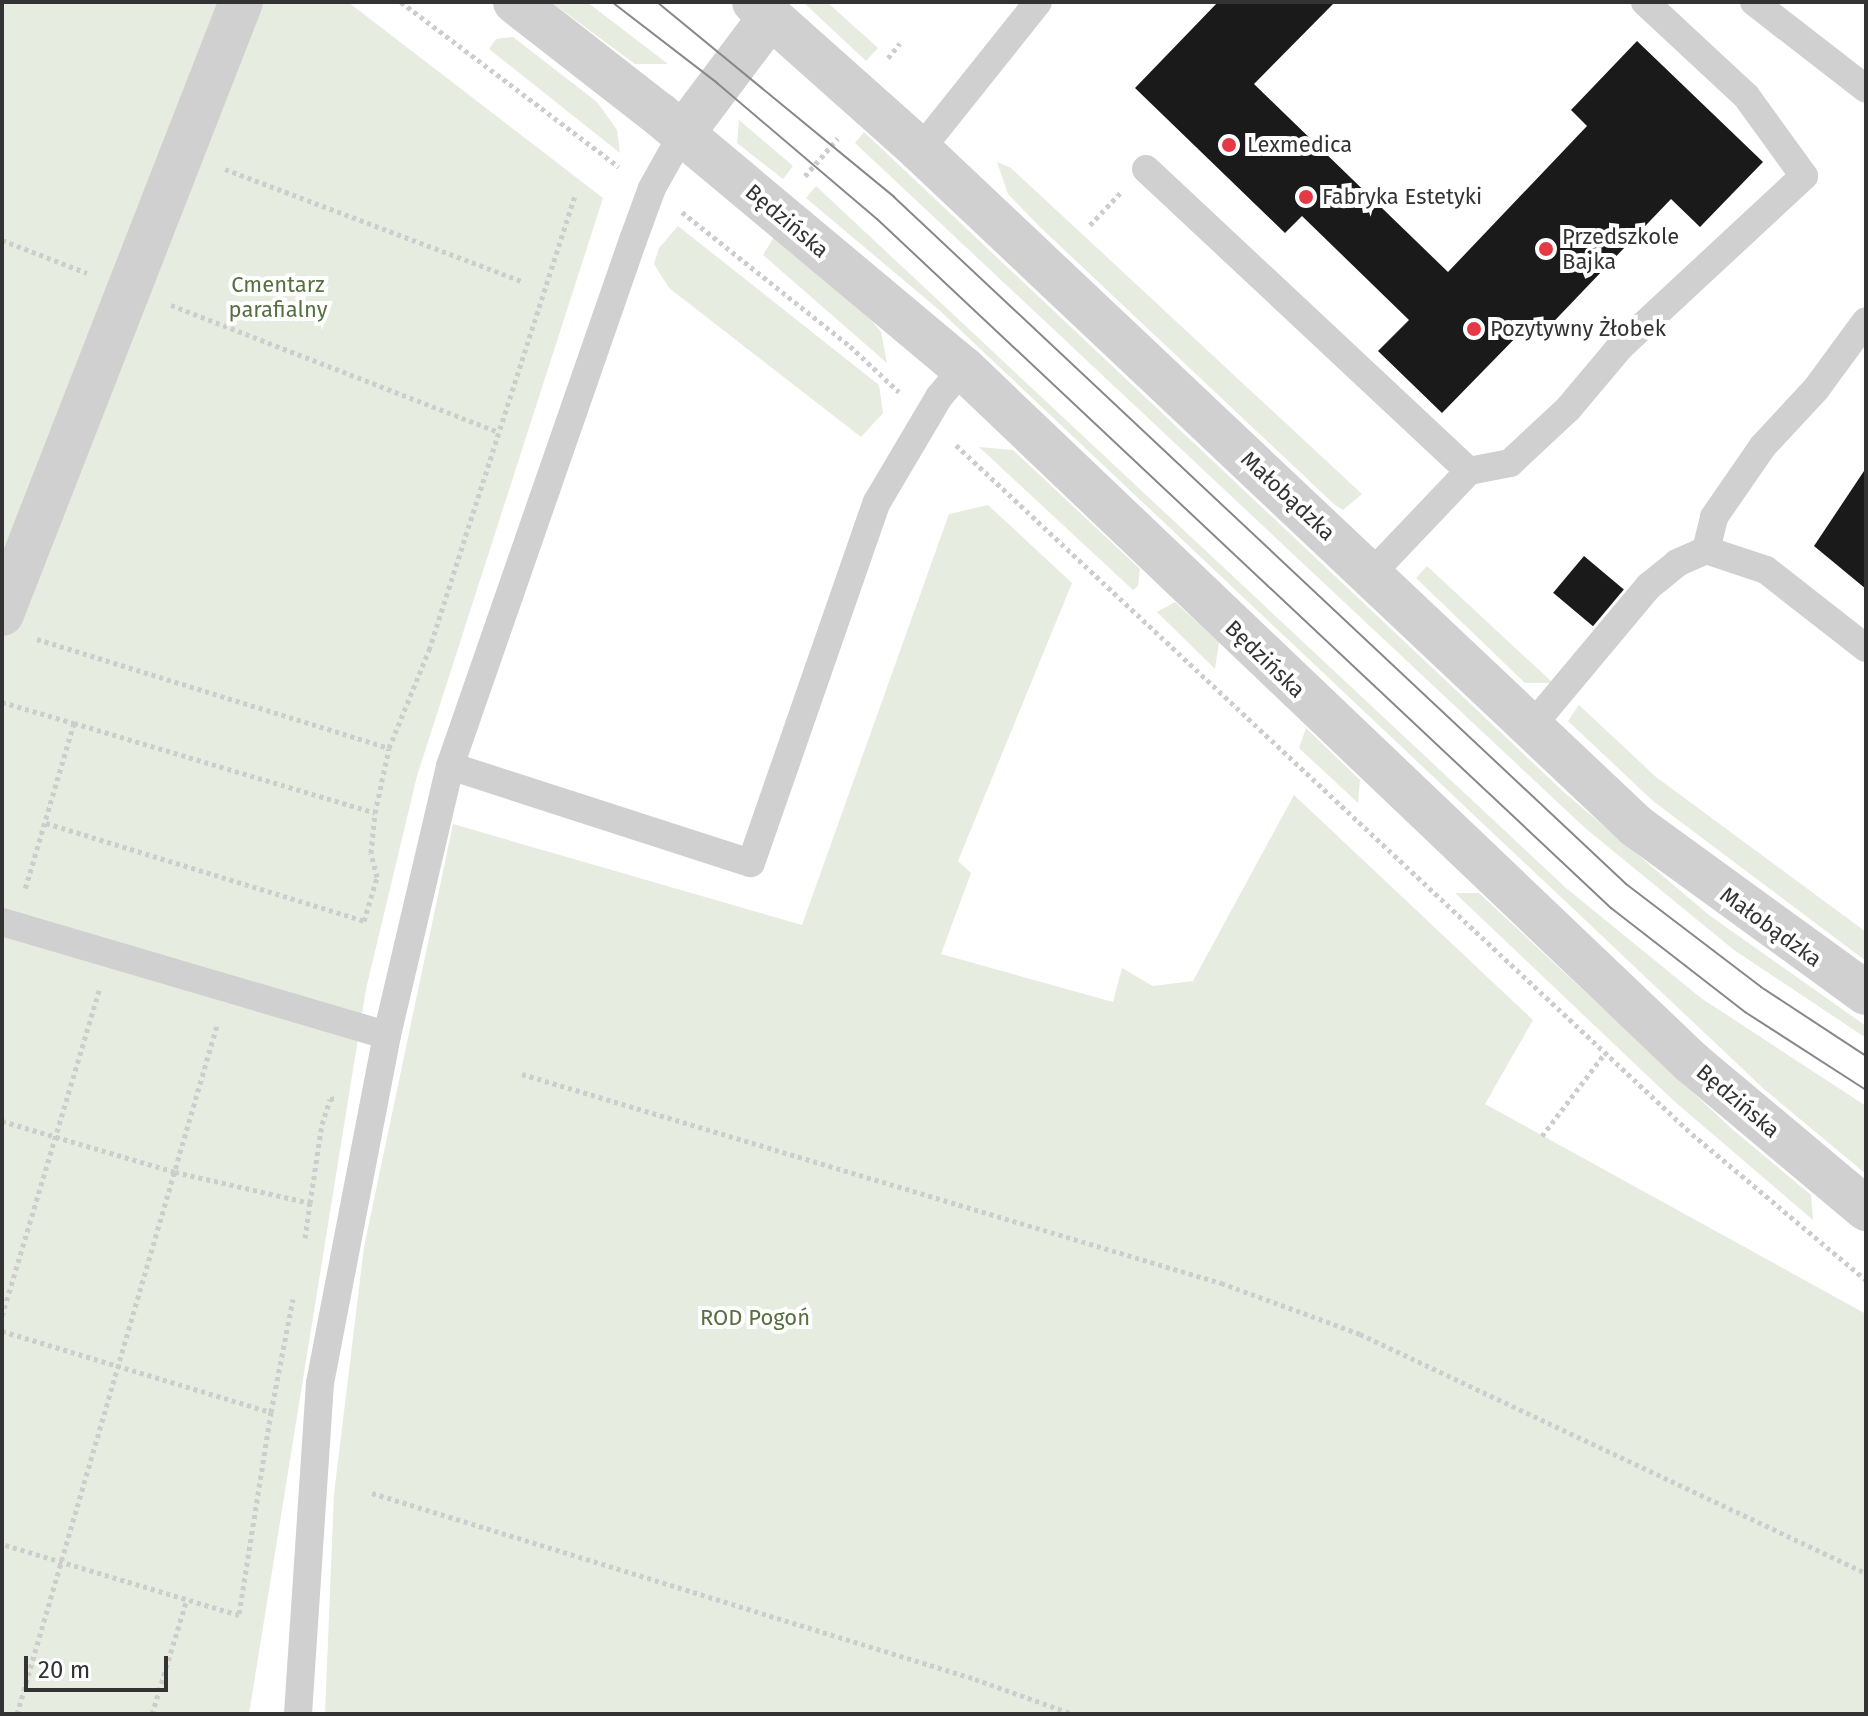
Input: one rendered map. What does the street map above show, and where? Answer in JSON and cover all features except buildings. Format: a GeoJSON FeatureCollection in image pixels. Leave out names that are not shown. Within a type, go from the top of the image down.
{"type":"FeatureCollection","features":[{"type":"Feature","properties":{"kind":"street"},"geometry":{"type":"LineString","coordinates":[[17,626],[130,290],[241,2]]}},
{"type":"Feature","properties":{"kind":"street"},"geometry":{"type":"LineString","coordinates":[[515,2],[671,124],[762,9]]}},
{"type":"Feature","properties":{"kind":"street","name":"Małobądzka"},"geometry":{"type":"LineString","coordinates":[[762,9],[920,150],[1636,826],[1851,984]]}},
{"type":"Feature","properties":{"kind":"street","name":"Będzińska"},"geometry":{"type":"LineString","coordinates":[[671,124],[963,368],[1691,1062],[1866,1209]]}},
{"type":"Feature","properties":{"kind":"lane"},"geometry":{"type":"LineString","coordinates":[[920,150],[1038,2]]}},
{"type":"Feature","properties":{"kind":"lane"},"geometry":{"type":"LineString","coordinates":[[1371,574],[1469,471],[1510,463],[1568,409],[1620,347],[1804,176],[1746,96],[1645,2]]}},
{"type":"Feature","properties":{"kind":"lane"},"geometry":{"type":"LineString","coordinates":[[1754,2],[1866,89]]}},
{"type":"Feature","properties":{"kind":"lane"},"geometry":{"type":"LineString","coordinates":[[298,1714],[320,1383],[387,1035],[450,766],[652,188],[671,124]]}},
{"type":"Feature","properties":{"kind":"lane"},"geometry":{"type":"LineString","coordinates":[[1146,169],[1469,471]]}},
{"type":"Feature","properties":{"kind":"lane"},"geometry":{"type":"LineString","coordinates":[[1706,550],[1714,517],[1763,446],[1816,389],[1866,321]]}},
{"type":"Feature","properties":{"kind":"lane"},"geometry":{"type":"LineString","coordinates":[[450,766],[751,863],[877,502],[926,420],[963,368]]}},
{"type":"Feature","properties":{"kind":"lane"},"geometry":{"type":"LineString","coordinates":[[1531,727],[1649,586],[1677,563],[1706,550],[1766,570],[1866,648]]}},
{"type":"Feature","properties":{"kind":"lane"},"geometry":{"type":"LineString","coordinates":[[8,924],[387,1035]]}},
{"type":"Feature","properties":{"kind":"path"},"geometry":{"type":"LineString","coordinates":[[401,2],[652,188],[850,346],[1758,1194],[1866,1280]]}},
{"type":"Feature","properties":{"kind":"path"},"geometry":{"type":"LineString","coordinates":[[794,188],[843,132]]}},
{"type":"Feature","properties":{"kind":"path"},"geometry":{"type":"LineString","coordinates":[[182,153],[522,281]]}},
{"type":"Feature","properties":{"kind":"path"},"geometry":{"type":"LineString","coordinates":[[46,823],[364,921],[377,877],[371,853],[375,813],[389,748],[429,650],[575,195]]}},
{"type":"Feature","properties":{"kind":"path"},"geometry":{"type":"LineString","coordinates":[[2,240],[499,432]]}},
{"type":"Feature","properties":{"kind":"path"},"geometry":{"type":"LineString","coordinates":[[17,626],[389,748]]}},
{"type":"Feature","properties":{"kind":"path"},"geometry":{"type":"LineString","coordinates":[[2,702],[375,813]]}},
{"type":"Feature","properties":{"kind":"path"},"geometry":{"type":"LineString","coordinates":[[8,924],[46,823],[74,723]]}},
{"type":"Feature","properties":{"kind":"path"},"geometry":{"type":"LineString","coordinates":[[2,1316],[109,954]]}},
{"type":"Feature","properties":{"kind":"path"},"geometry":{"type":"LineString","coordinates":[[17,1714],[228,989]]}},
{"type":"Feature","properties":{"kind":"path"},"geometry":{"type":"LineString","coordinates":[[1542,1136],[1605,1053]]}},
{"type":"Feature","properties":{"kind":"path"},"geometry":{"type":"LineString","coordinates":[[522,1074],[1221,1283],[1360,1334],[1866,1573]]}},
{"type":"Feature","properties":{"kind":"path"},"geometry":{"type":"LineString","coordinates":[[303,1249],[322,1124],[330,1099],[341,1097]]}},
{"type":"Feature","properties":{"kind":"path"},"geometry":{"type":"LineString","coordinates":[[2,1121],[175,1172],[310,1203]]}},
{"type":"Feature","properties":{"kind":"path"},"geometry":{"type":"LineString","coordinates":[[2,1544],[239,1615],[271,1412],[295,1292]]}},
{"type":"Feature","properties":{"kind":"path"},"geometry":{"type":"LineString","coordinates":[[2,1331],[271,1412]]}},
{"type":"Feature","properties":{"kind":"path"},"geometry":{"type":"LineString","coordinates":[[372,1493],[975,1679],[1073,1714]]}},
{"type":"Feature","properties":{"kind":"path"},"geometry":{"type":"LineString","coordinates":[[152,1714],[187,1599]]}},
{"type":"Feature","properties":{"kind":"green space","name":"Cmentarz parafialny"},"geometry":{"type":"Polygon","coordinates":[[[2,2],[348,2],[603,198],[417,776],[366,989],[249,1714],[2,1714],[2,2]]]}},
{"type":"Feature","properties":{"kind":"green space"},"geometry":{"type":"Polygon","coordinates":[[[551,2],[587,2],[668,64],[635,64],[551,2]]]}},
{"type":"Feature","properties":{"kind":"green space"},"geometry":{"type":"Polygon","coordinates":[[[803,2],[827,2],[878,48],[866,61],[803,2]]]}},
{"type":"Feature","properties":{"kind":"green space"},"geometry":{"type":"Polygon","coordinates":[[[513,37],[597,102],[617,130],[620,153],[489,49],[496,39],[513,37]]]}},
{"type":"Feature","properties":{"kind":"green space"},"geometry":{"type":"Polygon","coordinates":[[[739,120],[793,166],[783,179],[737,143],[739,120]]]}},
{"type":"Feature","properties":{"kind":"green space"},"geometry":{"type":"Polygon","coordinates":[[[864,132],[1566,794],[1709,915],[1866,1026],[1866,1038],[1734,950],[1585,828],[855,143],[864,132]]]}},
{"type":"Feature","properties":{"kind":"green space"},"geometry":{"type":"Polygon","coordinates":[[[997,162],[1011,168],[1362,494],[1343,510],[1335,505],[1040,227],[1008,194],[997,162]]]}},
{"type":"Feature","properties":{"kind":"green space"},"geometry":{"type":"Polygon","coordinates":[[[816,186],[1566,888],[1701,998],[1866,1106],[1866,1174],[1764,1089],[938,309],[806,198],[816,186]]]}},
{"type":"Feature","properties":{"kind":"green space"},"geometry":{"type":"Polygon","coordinates":[[[678,226],[879,385],[883,413],[861,437],[669,288],[654,264],[659,248],[678,226]]]}},
{"type":"Feature","properties":{"kind":"green space"},"geometry":{"type":"Polygon","coordinates":[[[774,237],[872,321],[881,332],[887,363],[763,255],[774,237]]]}},
{"type":"Feature","properties":{"kind":"green space"},"geometry":{"type":"Polygon","coordinates":[[[979,447],[1013,450],[1140,569],[1138,586],[1133,590],[979,447]]]}},
{"type":"Feature","properties":{"kind":"green space","name":"ROD Pogoń"},"geometry":{"type":"Polygon","coordinates":[[[988,505],[1072,583],[958,861],[971,873],[941,954],[1113,1002],[1122,968],[1153,986],[1193,981],[1294,795],[1533,1020],[1485,1104],[1866,1314],[1866,1714],[325,1714],[334,1494],[364,1247],[453,824],[802,925],[949,514],[988,505]]]}},
{"type":"Feature","properties":{"kind":"green space"},"geometry":{"type":"Polygon","coordinates":[[[1427,566],[1553,683],[1525,683],[1416,578],[1427,566]]]}},
{"type":"Feature","properties":{"kind":"green space"},"geometry":{"type":"Polygon","coordinates":[[[1175,602],[1219,642],[1215,669],[1157,612],[1175,602]]]}},
{"type":"Feature","properties":{"kind":"green space"},"geometry":{"type":"Polygon","coordinates":[[[1579,705],[1656,777],[1866,932],[1866,961],[1653,801],[1568,721],[1579,705]]]}},
{"type":"Feature","properties":{"kind":"green space"},"geometry":{"type":"Polygon","coordinates":[[[1306,728],[1360,780],[1358,803],[1299,748],[1306,728]]]}},
{"type":"Feature","properties":{"kind":"green space"},"geometry":{"type":"Polygon","coordinates":[[[1455,893],[1479,893],[1732,1129],[1811,1195],[1813,1220],[1674,1101],[1455,893]]]}},
{"type":"Feature","properties":{"kind":"tram line"},"geometry":{"type":"LineString","coordinates":[[612,2],[717,83],[877,219],[1611,908],[1745,1012],[1866,1090]]}},
{"type":"Feature","properties":{"kind":"tram line"},"geometry":{"type":"LineString","coordinates":[[657,2],[894,197],[1626,884],[1761,987],[1866,1056]]}},
{"type":"Feature","properties":{"kind":"place","name":"Lexmedica"},"geometry":{"type":"Point","coordinates":[1229,145]}},
{"type":"Feature","properties":{"kind":"place","name":"Fabryka Estetyki"},"geometry":{"type":"Point","coordinates":[1306,197]}},
{"type":"Feature","properties":{"kind":"place","name":"Przedszkole Bajka"},"geometry":{"type":"Point","coordinates":[1546,249]}},
{"type":"Feature","properties":{"kind":"place","name":"Pozytywny Żłobek"},"geometry":{"type":"Point","coordinates":[1474,329]}}]}
